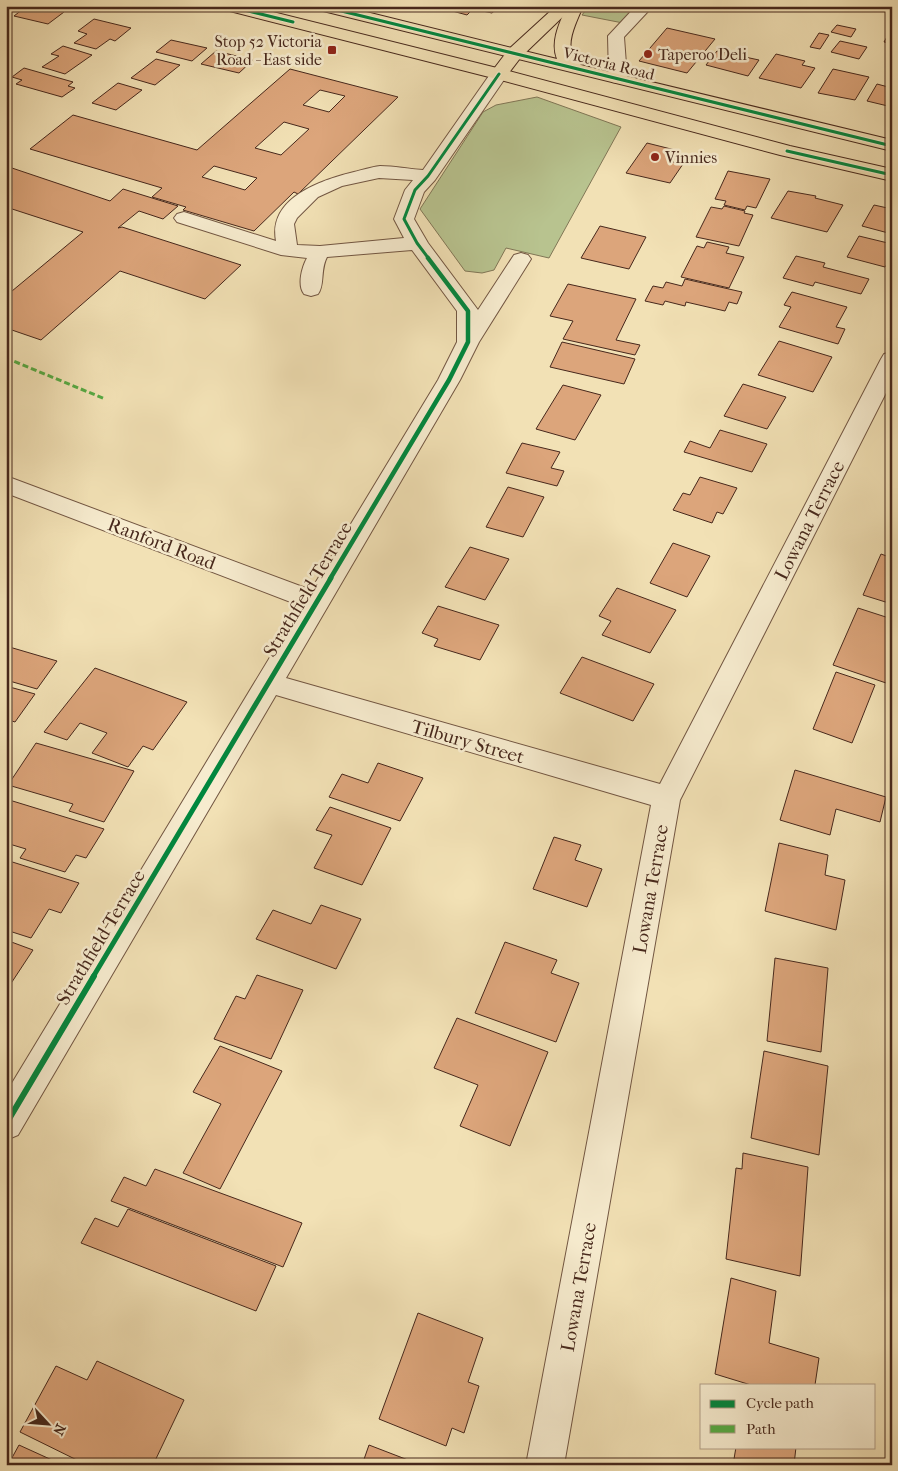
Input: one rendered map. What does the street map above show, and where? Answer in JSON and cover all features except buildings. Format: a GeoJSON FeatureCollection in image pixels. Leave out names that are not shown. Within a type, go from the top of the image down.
{"type":"FeatureCollection","features":[{"type":"Feature","properties":{"kind":"main road"},"geometry":{"type":"LineString","coordinates":[[228,6],[500,74],[787,151],[892,175]]}},
{"type":"Feature","properties":{"kind":"main road","name":"Victoria Road"},"geometry":{"type":"LineString","coordinates":[[320,6],[892,146]]}},
{"type":"Feature","properties":{"kind":"main road","name":"Strathfield Terrace"},"geometry":{"type":"LineString","coordinates":[[500,74],[515,53],[566,6]]}},
{"type":"Feature","properties":{"kind":"main road"},"geometry":{"type":"LineString","coordinates":[[574,67],[565,59],[563,52],[566,27],[575,6]]}},
{"type":"Feature","properties":{"kind":"street"},"geometry":{"type":"LineString","coordinates":[[618,78],[616,36],[645,6]]}},
{"type":"Feature","properties":{"kind":"street","name":"Strathfield Terrace"},"geometry":{"type":"LineString","coordinates":[[468,342],[468,312],[418,243],[404,219],[415,190],[428,176],[500,74]]}},
{"type":"Feature","properties":{"kind":"street"},"geometry":{"type":"LineString","coordinates":[[288,251],[284,238],[284,224],[289,215],[311,193],[336,182],[379,172],[428,176]]}},
{"type":"Feature","properties":{"kind":"street"},"geometry":{"type":"LineString","coordinates":[[184,218],[288,251],[320,252],[418,243]]}},
{"type":"Feature","properties":{"kind":"street"},"geometry":{"type":"LineString","coordinates":[[311,290],[312,267],[320,252]]}},
{"type":"Feature","properties":{"kind":"street","name":"Strathfield Terrace"},"geometry":{"type":"LineString","coordinates":[[6,1124],[449,380],[468,342],[521,259]]}},
{"type":"Feature","properties":{"kind":"street","name":"Lowana Terrace"},"geometry":{"type":"LineString","coordinates":[[545,1465],[667,798],[882,401],[892,359]]}},
{"type":"Feature","properties":{"kind":"street","name":"Ranford Road"},"geometry":{"type":"LineString","coordinates":[[6,484],[317,602]]}},
{"type":"Feature","properties":{"kind":"street","name":"Tilbury Street"},"geometry":{"type":"LineString","coordinates":[[269,683],[667,798]]}},
{"type":"Feature","properties":{"kind":"green space"},"geometry":{"type":"Polygon","coordinates":[[[589,6],[638,6],[623,23],[582,15],[589,6]]]}},
{"type":"Feature","properties":{"kind":"green space"},"geometry":{"type":"Polygon","coordinates":[[[537,97],[621,127],[549,258],[506,248],[494,270],[482,273],[465,271],[420,209],[483,112],[496,105],[537,97]]]}},
{"type":"Feature","properties":{"kind":"marked path"},"geometry":{"type":"LineString","coordinates":[[6,358],[105,399]]}},
{"type":"Feature","properties":{"kind":"cycle path"},"geometry":{"type":"LineString","coordinates":[[228,6],[293,22]]}},
{"type":"Feature","properties":{"kind":"cycle path"},"geometry":{"type":"LineString","coordinates":[[321,6],[892,146]]}},
{"type":"Feature","properties":{"kind":"cycle path"},"geometry":{"type":"LineString","coordinates":[[6,1124],[449,380],[468,342],[468,311],[417,243],[404,219],[415,190],[428,176],[499,74]]}},
{"type":"Feature","properties":{"kind":"cycle path"},"geometry":{"type":"LineString","coordinates":[[787,151],[892,175]]}},
{"type":"Feature","properties":{"kind":"place","name":"Stop 52 Victoria Road - East side"},"geometry":{"type":"Point","coordinates":[332,50]}},
{"type":"Feature","properties":{"kind":"place","name":"Taperoo Deli"},"geometry":{"type":"Point","coordinates":[648,54]}},
{"type":"Feature","properties":{"kind":"place","name":"Vinnies"},"geometry":{"type":"Point","coordinates":[655,157]}}]}
